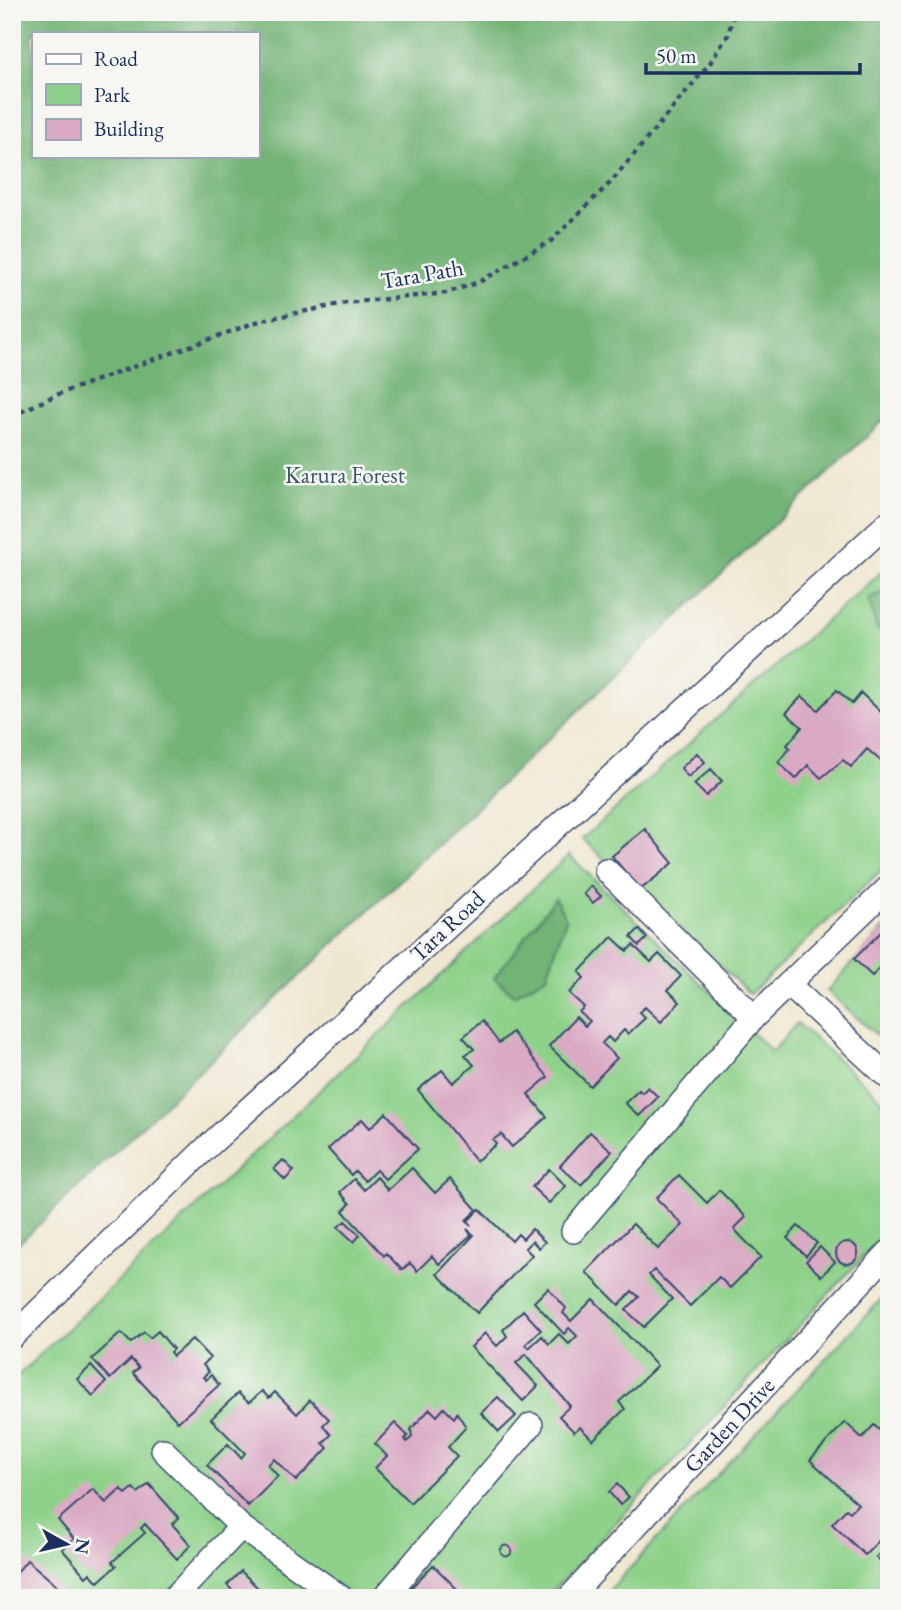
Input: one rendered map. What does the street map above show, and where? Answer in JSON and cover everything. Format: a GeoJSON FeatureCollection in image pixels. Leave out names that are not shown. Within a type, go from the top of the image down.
{"type":"FeatureCollection","features":[{"type":"Feature","properties":{"kind":"street","name":"Tara Road"},"geometry":{"type":"LineString","coordinates":[[12,1337],[204,1150],[889,522]]}},
{"type":"Feature","properties":{"kind":"street"},"geometry":{"type":"LineString","coordinates":[[606,870],[754,1017]]}},
{"type":"Feature","properties":{"kind":"street"},"geometry":{"type":"LineString","coordinates":[[573,1231],[754,1017],[889,887]]}},
{"type":"Feature","properties":{"kind":"street"},"geometry":{"type":"LineString","coordinates":[[788,984],[889,1078]]}},
{"type":"Feature","properties":{"kind":"street","name":"Garden Drive"},"geometry":{"type":"LineString","coordinates":[[569,1598],[889,1252]]}},
{"type":"Feature","properties":{"kind":"street"},"geometry":{"type":"LineString","coordinates":[[384,1598],[531,1424]]}},
{"type":"Feature","properties":{"kind":"street"},"geometry":{"type":"LineString","coordinates":[[163,1450],[241,1527],[342,1598]]}},
{"type":"Feature","properties":{"kind":"street"},"geometry":{"type":"LineString","coordinates":[[174,1598],[241,1527]]}},
{"type":"Feature","properties":{"kind":"path","name":"Tara Path"},"geometry":{"type":"LineString","coordinates":[[12,416],[56,395],[262,320],[345,303],[446,293],[479,282],[551,241],[612,181],[710,63],[728,34],[734,12]]}},
{"type":"Feature","properties":{"kind":"green space","name":"Karura Forest"},"geometry":{"type":"Polygon","coordinates":[[[12,12],[889,12],[889,415],[12,1250],[12,12]]]}},
{"type":"Feature","properties":{"kind":"green space"},"geometry":{"type":"Polygon","coordinates":[[[889,565],[889,863],[750,994],[582,839],[889,565]]]}},
{"type":"Feature","properties":{"kind":"green space"},"geometry":{"type":"Polygon","coordinates":[[[889,590],[889,637],[877,629],[868,598],[889,590]]]}},
{"type":"Feature","properties":{"kind":"green space"},"geometry":{"type":"Polygon","coordinates":[[[569,855],[772,1052],[797,1023],[889,1106],[889,1229],[546,1598],[12,1598],[12,1381],[569,855]]]}},
{"type":"Feature","properties":{"kind":"green space"},"geometry":{"type":"Polygon","coordinates":[[[555,898],[566,919],[547,976],[514,995],[494,978],[555,898]]]}},
{"type":"Feature","properties":{"kind":"green space"},"geometry":{"type":"Polygon","coordinates":[[[889,923],[889,1046],[827,991],[889,923]]]}},
{"type":"Feature","properties":{"kind":"green space"},"geometry":{"type":"Polygon","coordinates":[[[889,1291],[889,1598],[602,1598],[889,1291]]]}},
{"type":"Feature","properties":{"kind":"building"},"geometry":{"type":"Polygon","coordinates":[[[837,690],[852,704],[861,693],[881,712],[884,709],[889,713],[889,754],[882,762],[867,749],[851,767],[843,760],[821,778],[808,765],[796,779],[778,762],[790,748],[787,745],[802,727],[786,713],[802,696],[818,710],[837,690]]]}},
{"type":"Feature","properties":{"kind":"building"},"geometry":{"type":"Polygon","coordinates":[[[697,753],[705,762],[688,777],[681,768],[697,753]]]}},
{"type":"Feature","properties":{"kind":"building"},"geometry":{"type":"Polygon","coordinates":[[[711,769],[722,781],[706,796],[694,784],[711,769]]]}},
{"type":"Feature","properties":{"kind":"building"},"geometry":{"type":"Polygon","coordinates":[[[645,829],[673,863],[640,890],[612,856],[645,829]]]}},
{"type":"Feature","properties":{"kind":"building"},"geometry":{"type":"Polygon","coordinates":[[[591,886],[601,896],[593,903],[584,894],[591,886]]]}},
{"type":"Feature","properties":{"kind":"building"},"geometry":{"type":"Polygon","coordinates":[[[889,924],[889,959],[872,976],[854,959],[889,924]]]}},
{"type":"Feature","properties":{"kind":"building"},"geometry":{"type":"Polygon","coordinates":[[[639,929],[647,938],[639,946],[631,937],[639,929]]]}},
{"type":"Feature","properties":{"kind":"building"},"geometry":{"type":"Polygon","coordinates":[[[612,937],[627,951],[633,945],[651,962],[659,954],[681,976],[668,990],[680,1002],[661,1022],[645,1007],[639,1012],[645,1018],[628,1034],[624,1030],[613,1042],[608,1037],[602,1043],[617,1058],[590,1086],[549,1046],[576,1017],[585,1026],[590,1021],[579,1012],[584,1007],[569,993],[584,978],[579,972],[612,937]]]}},
{"type":"Feature","properties":{"kind":"building"},"geometry":{"type":"Polygon","coordinates":[[[482,1021],[499,1043],[512,1032],[548,1077],[528,1094],[547,1117],[512,1147],[501,1134],[493,1140],[496,1144],[476,1161],[418,1090],[442,1070],[453,1083],[474,1065],[465,1055],[474,1049],[463,1037],[482,1021]]]}},
{"type":"Feature","properties":{"kind":"building"},"geometry":{"type":"Polygon","coordinates":[[[648,1087],[658,1097],[639,1116],[625,1103],[639,1090],[642,1093],[648,1087]]]}},
{"type":"Feature","properties":{"kind":"building"},"geometry":{"type":"Polygon","coordinates":[[[386,1113],[418,1149],[385,1179],[376,1170],[365,1181],[355,1171],[351,1175],[328,1149],[362,1119],[370,1128],[386,1113]]]}},
{"type":"Feature","properties":{"kind":"building"},"geometry":{"type":"Polygon","coordinates":[[[590,1132],[612,1151],[581,1185],[560,1166],[590,1132]]]}},
{"type":"Feature","properties":{"kind":"building"},"geometry":{"type":"Polygon","coordinates":[[[283,1160],[294,1171],[285,1180],[274,1169],[283,1160]]]}},
{"type":"Feature","properties":{"kind":"building"},"geometry":{"type":"Polygon","coordinates":[[[412,1168],[435,1193],[450,1179],[477,1210],[466,1220],[471,1226],[468,1221],[479,1209],[512,1241],[518,1234],[523,1239],[532,1229],[545,1242],[539,1248],[532,1241],[525,1248],[532,1255],[477,1313],[437,1274],[474,1235],[467,1229],[471,1235],[439,1264],[432,1256],[417,1271],[410,1263],[402,1270],[386,1253],[384,1256],[343,1211],[350,1204],[340,1192],[354,1179],[364,1190],[377,1177],[388,1190],[412,1168]]]}},
{"type":"Feature","properties":{"kind":"building"},"geometry":{"type":"Polygon","coordinates":[[[549,1169],[566,1186],[549,1203],[532,1187],[549,1169]]]}},
{"type":"Feature","properties":{"kind":"building"},"geometry":{"type":"Polygon","coordinates":[[[679,1175],[707,1203],[719,1190],[746,1217],[734,1229],[761,1257],[730,1288],[719,1277],[690,1306],[654,1270],[649,1275],[672,1299],[644,1327],[626,1310],[639,1297],[632,1291],[619,1305],[586,1272],[633,1224],[658,1249],[683,1225],[656,1198],[679,1175]]]}},
{"type":"Feature","properties":{"kind":"building"},"geometry":{"type":"Polygon","coordinates":[[[345,1221],[360,1235],[354,1242],[338,1227],[345,1221]]]}},
{"type":"Feature","properties":{"kind":"building"},"geometry":{"type":"Polygon","coordinates":[[[798,1226],[817,1243],[806,1256],[787,1238],[798,1226]]]}},
{"type":"Feature","properties":{"kind":"building"},"geometry":{"type":"Polygon","coordinates":[[[847,1242],[855,1245],[858,1253],[855,1261],[847,1264],[839,1261],[836,1253],[839,1245],[847,1242]]]}},
{"type":"Feature","properties":{"kind":"building"},"geometry":{"type":"Polygon","coordinates":[[[820,1247],[835,1262],[821,1276],[806,1261],[820,1247]]]}},
{"type":"Feature","properties":{"kind":"building"},"geometry":{"type":"Polygon","coordinates":[[[548,1288],[566,1308],[563,1313],[571,1321],[593,1299],[657,1366],[619,1402],[625,1409],[593,1440],[580,1427],[574,1432],[559,1416],[570,1406],[526,1354],[516,1363],[538,1386],[523,1401],[471,1347],[485,1333],[497,1346],[507,1336],[503,1330],[523,1310],[541,1330],[526,1344],[529,1348],[542,1336],[549,1344],[559,1334],[569,1344],[577,1336],[569,1328],[564,1334],[534,1302],[548,1288]]]}},
{"type":"Feature","properties":{"kind":"building"},"geometry":{"type":"Polygon","coordinates":[[[158,1331],[173,1349],[170,1352],[173,1356],[192,1339],[210,1358],[203,1365],[209,1372],[203,1377],[206,1380],[211,1375],[219,1385],[178,1422],[133,1373],[139,1368],[131,1359],[110,1379],[92,1359],[121,1333],[131,1343],[144,1332],[150,1338],[158,1331]]]}},
{"type":"Feature","properties":{"kind":"building"},"geometry":{"type":"Polygon","coordinates":[[[91,1366],[106,1382],[93,1396],[77,1379],[91,1366]]]}},
{"type":"Feature","properties":{"kind":"building"},"geometry":{"type":"Polygon","coordinates":[[[262,1391],[269,1398],[275,1392],[297,1414],[310,1400],[329,1419],[323,1425],[331,1435],[323,1443],[328,1448],[296,1481],[274,1459],[268,1465],[278,1476],[248,1506],[207,1465],[228,1444],[241,1458],[245,1453],[211,1419],[238,1393],[249,1403],[262,1391]]]}},
{"type":"Feature","properties":{"kind":"building"},"geometry":{"type":"Polygon","coordinates":[[[498,1397],[516,1416],[499,1432],[481,1413],[498,1397]]]}},
{"type":"Feature","properties":{"kind":"building"},"geometry":{"type":"Polygon","coordinates":[[[444,1408],[454,1418],[457,1413],[466,1427],[448,1447],[457,1456],[410,1503],[375,1468],[387,1456],[375,1444],[395,1423],[408,1436],[405,1439],[407,1442],[412,1437],[411,1429],[430,1409],[437,1416],[444,1408]]]}},
{"type":"Feature","properties":{"kind":"building"},"geometry":{"type":"Polygon","coordinates":[[[845,1422],[862,1438],[874,1425],[889,1439],[889,1456],[883,1463],[889,1468],[889,1504],[883,1510],[889,1514],[889,1530],[865,1555],[832,1524],[846,1509],[850,1512],[858,1504],[810,1460],[845,1422]]]}},
{"type":"Feature","properties":{"kind":"building"},"geometry":{"type":"Polygon","coordinates":[[[149,1484],[179,1518],[172,1524],[191,1545],[177,1559],[145,1524],[141,1528],[145,1533],[112,1562],[116,1566],[98,1582],[90,1573],[86,1577],[62,1549],[74,1539],[58,1520],[93,1489],[106,1503],[121,1489],[126,1494],[133,1488],[138,1493],[149,1484]]]}},
{"type":"Feature","properties":{"kind":"building"},"geometry":{"type":"Polygon","coordinates":[[[617,1484],[629,1497],[620,1505],[609,1492],[617,1484]]]}},
{"type":"Feature","properties":{"kind":"building"},"geometry":{"type":"Polygon","coordinates":[[[506,1545],[512,1551],[506,1557],[500,1551],[506,1545]]]}},
{"type":"Feature","properties":{"kind":"building"},"geometry":{"type":"Polygon","coordinates":[[[883,1550],[889,1555],[889,1569],[876,1557],[883,1550]]]}},
{"type":"Feature","properties":{"kind":"building"},"geometry":{"type":"Polygon","coordinates":[[[27,1560],[62,1590],[56,1598],[12,1598],[12,1578],[27,1560]]]}},
{"type":"Feature","properties":{"kind":"building"},"geometry":{"type":"Polygon","coordinates":[[[433,1565],[466,1598],[403,1596],[433,1565]]]}},
{"type":"Feature","properties":{"kind":"building"},"geometry":{"type":"Polygon","coordinates":[[[241,1571],[268,1598],[240,1598],[227,1585],[241,1571]]]}}]}
